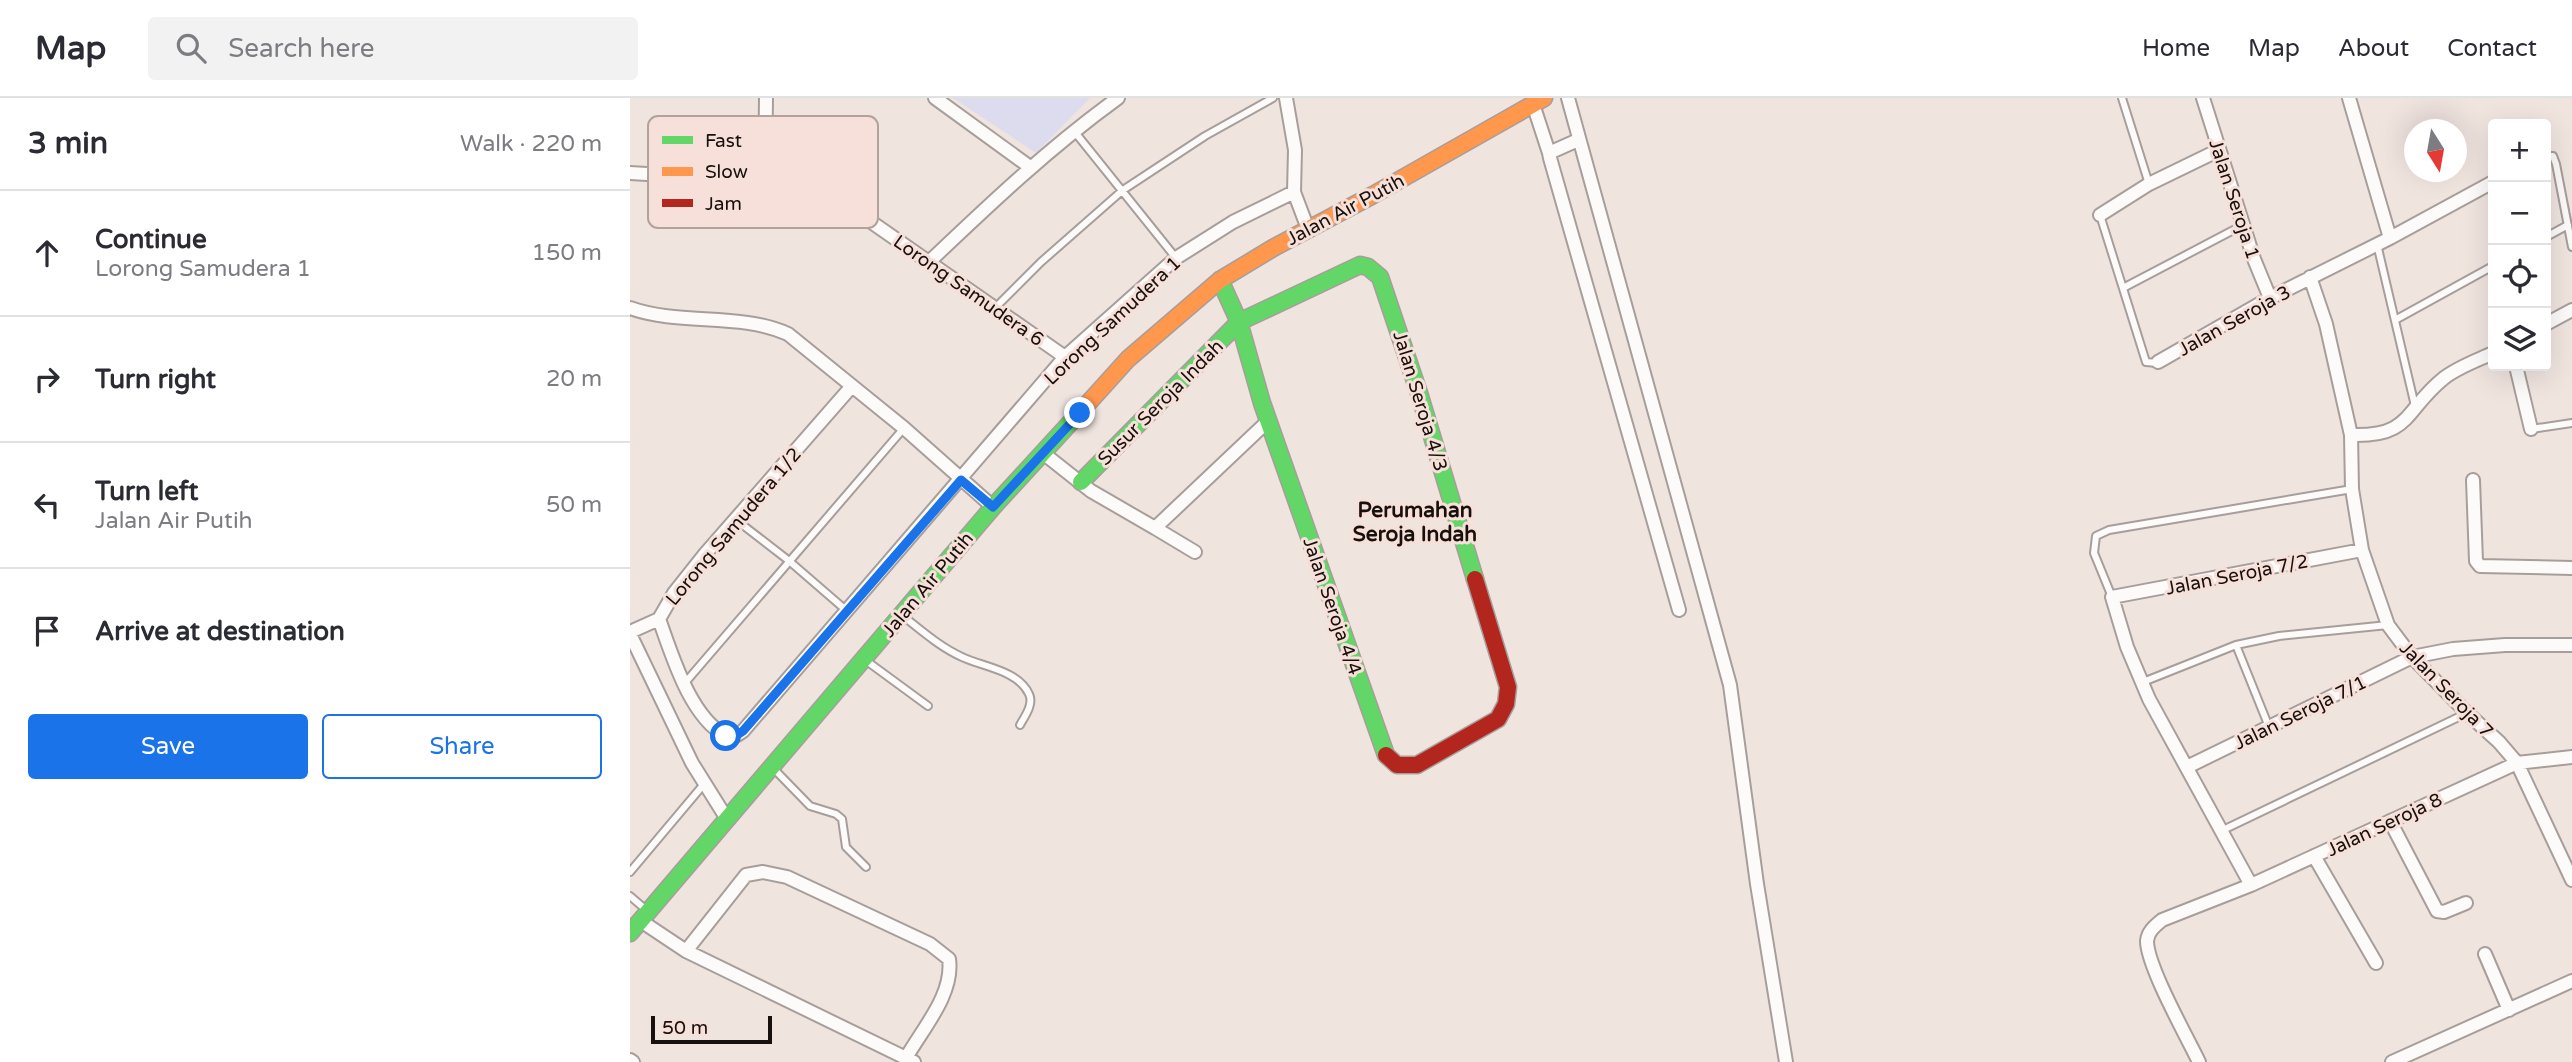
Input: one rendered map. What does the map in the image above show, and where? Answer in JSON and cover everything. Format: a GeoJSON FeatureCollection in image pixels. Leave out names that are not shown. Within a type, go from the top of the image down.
{"type":"FeatureCollection","features":[{"type":"Feature","properties":{"kind":"street"},"geometry":{"type":"LineString","coordinates":[[766,98],[766,116]]}},
{"type":"Feature","properties":{"kind":"street"},"geometry":{"type":"LineString","coordinates":[[935,98],[1030,167]]}},
{"type":"Feature","properties":{"kind":"street"},"geometry":{"type":"LineString","coordinates":[[929,262],[1030,167],[1073,130],[1118,98]]}},
{"type":"Feature","properties":{"kind":"street"},"geometry":{"type":"LineString","coordinates":[[1286,98],[1295,150],[1294,192],[1307,229]]}},
{"type":"Feature","properties":{"kind":"street"},"geometry":{"type":"LineString","coordinates":[[1568,98],[1730,685],[1757,884],[1786,1062]]}},
{"type":"Feature","properties":{"kind":"street","name":"Jalan Seroja 1"},"geometry":{"type":"LineString","coordinates":[[2203,98],[2243,225],[2270,298]]}},
{"type":"Feature","properties":{"kind":"street"},"geometry":{"type":"LineString","coordinates":[[2349,98],[2390,238]]}},
{"type":"Feature","properties":{"kind":"street"},"geometry":{"type":"LineString","coordinates":[[1539,101],[1549,152],[1679,610]]}},
{"type":"Feature","properties":{"kind":"street","name":"Jalan Air Putih"},"geometry":{"type":"LineString","coordinates":[[640,922],[993,507],[1128,359],[1220,280],[1539,101]]}},
{"type":"Feature","properties":{"kind":"street"},"geometry":{"type":"LineString","coordinates":[[1549,152],[1578,140]]}},
{"type":"Feature","properties":{"kind":"street"},"geometry":{"type":"LineString","coordinates":[[2100,215],[2149,184],[2219,150]]}},
{"type":"Feature","properties":{"kind":"street","name":"Lorong Samudera 6"},"geometry":{"type":"LineString","coordinates":[[630,173],[648,174]]}},
{"type":"Feature","properties":{"kind":"street","name":"Jalan Seroja 3"},"geometry":{"type":"LineString","coordinates":[[2158,362],[2270,298],[2488,185]]}},
{"type":"Feature","properties":{"kind":"street","name":"Lorong Samudera 1"},"geometry":{"type":"LineString","coordinates":[[737,735],[1065,358],[1176,258],[1233,222],[1294,192]]}},
{"type":"Feature","properties":{"kind":"street","name":"Lorong Samudera 6"},"geometry":{"type":"LineString","coordinates":[[878,227],[1065,358]]}},
{"type":"Feature","properties":{"kind":"street","name":"Jalan Seroja 4/3"},"geometry":{"type":"LineString","coordinates":[[1239,322],[1316,283],[1360,265],[1368,267],[1380,277],[1401,336],[1508,688],[1505,710]]}},
{"type":"Feature","properties":{"kind":"street","name":"Jalan Seroja 7"},"geometry":{"type":"LineString","coordinates":[[2310,277],[2326,324],[2351,435],[2353,489],[2362,550],[2388,625],[2412,657],[2500,742],[2517,763],[2572,880]]}},
{"type":"Feature","properties":{"kind":"street","name":"Jalan Seroja 4/4"},"geometry":{"type":"LineString","coordinates":[[1220,280],[1239,322],[1268,421],[1387,758],[1399,766],[1417,765],[1498,719],[1505,710]]}},
{"type":"Feature","properties":{"kind":"street"},"geometry":{"type":"LineString","coordinates":[[630,308],[678,319],[769,326],[789,334],[904,428],[993,507]]}},
{"type":"Feature","properties":{"kind":"street"},"geometry":{"type":"LineString","coordinates":[[2551,321],[2572,310]]}},
{"type":"Feature","properties":{"kind":"street","name":"Susur Seroja Indah"},"geometry":{"type":"LineString","coordinates":[[1081,482],[1239,322]]}},
{"type":"Feature","properties":{"kind":"street"},"geometry":{"type":"LineString","coordinates":[[2351,435],[2371,436],[2393,431],[2446,376],[2488,355]]}},
{"type":"Feature","properties":{"kind":"street"},"geometry":{"type":"LineString","coordinates":[[2517,371],[2531,429]]}},
{"type":"Feature","properties":{"kind":"street","name":"Lorong Samudera 1/2"},"geometry":{"type":"LineString","coordinates":[[737,735],[726,736],[712,726],[698,709],[684,684],[659,619],[674,593],[734,519],[852,386]]}},
{"type":"Feature","properties":{"kind":"street"},"geometry":{"type":"LineString","coordinates":[[1155,528],[1268,421]]}},
{"type":"Feature","properties":{"kind":"street"},"geometry":{"type":"LineString","coordinates":[[1043,453],[1091,491],[1195,552]]}},
{"type":"Feature","properties":{"kind":"street"},"geometry":{"type":"LineString","coordinates":[[2473,480],[2476,561],[2480,565],[2572,568]]}},
{"type":"Feature","properties":{"kind":"street","name":"Jalan Seroja 7/2"},"geometry":{"type":"LineString","coordinates":[[2112,597],[2362,550]]}},
{"type":"Feature","properties":{"kind":"street"},"geometry":{"type":"LineString","coordinates":[[2112,597],[2127,647],[2142,682],[2251,886]]}},
{"type":"Feature","properties":{"kind":"street"},"geometry":{"type":"LineString","coordinates":[[659,619],[630,633],[692,763],[727,819]]}},
{"type":"Feature","properties":{"kind":"street","name":"Jalan Seroja 7/1"},"geometry":{"type":"LineString","coordinates":[[2188,767],[2412,657],[2453,649],[2505,645],[2572,645]]}},
{"type":"Feature","properties":{"kind":"street","name":"Jalan Seroja 8"},"geometry":{"type":"LineString","coordinates":[[2199,1062],[2154,967],[2147,941],[2151,929],[2162,920],[2251,886],[2517,763],[2572,757]]}},
{"type":"Feature","properties":{"kind":"street"},"geometry":{"type":"LineString","coordinates":[[2390,821],[2437,911],[2444,912],[2466,903]]}},
{"type":"Feature","properties":{"kind":"street"},"geometry":{"type":"LineString","coordinates":[[2314,856],[2376,962]]}},
{"type":"Feature","properties":{"kind":"street"},"geometry":{"type":"LineString","coordinates":[[640,922],[686,951],[912,1061],[946,990],[951,973],[949,959],[930,944],[787,877],[763,872],[746,875],[686,951]]}},
{"type":"Feature","properties":{"kind":"street"},"geometry":{"type":"LineString","coordinates":[[2485,954],[2509,1010]]}},
{"type":"Feature","properties":{"kind":"street"},"geometry":{"type":"LineString","coordinates":[[2392,1062],[2572,981]]}},
{"type":"Feature","properties":{"kind":"lane"},"geometry":{"type":"LineString","coordinates":[[995,308],[1041,262],[1123,190],[1205,136],[1273,98]]}},
{"type":"Feature","properties":{"kind":"lane"},"geometry":{"type":"LineString","coordinates":[[2122,98],[2149,184]]}},
{"type":"Feature","properties":{"kind":"lane"},"geometry":{"type":"LineString","coordinates":[[1073,130],[1176,258]]}},
{"type":"Feature","properties":{"kind":"lane"},"geometry":{"type":"LineString","coordinates":[[2551,156],[2557,164],[2572,247]]}},
{"type":"Feature","properties":{"kind":"lane"},"geometry":{"type":"LineString","coordinates":[[2100,215],[2146,362],[2158,362]]}},
{"type":"Feature","properties":{"kind":"lane"},"geometry":{"type":"LineString","coordinates":[[2123,288],[2243,225]]}},
{"type":"Feature","properties":{"kind":"lane"},"geometry":{"type":"LineString","coordinates":[[2551,234],[2568,225]]}},
{"type":"Feature","properties":{"kind":"lane"},"geometry":{"type":"LineString","coordinates":[[2377,244],[2416,407]]}},
{"type":"Feature","properties":{"kind":"lane"},"geometry":{"type":"LineString","coordinates":[[2395,320],[2488,270]]}},
{"type":"Feature","properties":{"kind":"lane"},"geometry":{"type":"LineString","coordinates":[[2531,429],[2572,423]]}},
{"type":"Feature","properties":{"kind":"lane"},"geometry":{"type":"LineString","coordinates":[[684,684],[904,428]]}},
{"type":"Feature","properties":{"kind":"lane"},"geometry":{"type":"LineString","coordinates":[[2112,597],[2094,553],[2096,536],[2109,530],[2353,489]]}},
{"type":"Feature","properties":{"kind":"lane"},"geometry":{"type":"LineString","coordinates":[[734,519],[788,560],[847,611]]}},
{"type":"Feature","properties":{"kind":"lane"},"geometry":{"type":"LineString","coordinates":[[901,615],[937,643],[962,657],[1003,672],[1024,687],[1030,696],[1030,702],[1020,725]]}},
{"type":"Feature","properties":{"kind":"lane"},"geometry":{"type":"LineString","coordinates":[[2142,682],[2236,645],[2278,636],[2388,625]]}},
{"type":"Feature","properties":{"kind":"lane"},"geometry":{"type":"LineString","coordinates":[[2236,645],[2269,727]]}},
{"type":"Feature","properties":{"kind":"lane"},"geometry":{"type":"LineString","coordinates":[[863,659],[928,706]]}},
{"type":"Feature","properties":{"kind":"lane"},"geometry":{"type":"LineString","coordinates":[[2222,830],[2467,713]]}},
{"type":"Feature","properties":{"kind":"lane"},"geometry":{"type":"LineString","coordinates":[[772,766],[810,806],[836,814],[842,819],[846,847],[866,867]]}},
{"type":"Feature","properties":{"kind":"lane"},"geometry":{"type":"LineString","coordinates":[[630,872],[706,783]]}},
{"type":"Feature","properties":{"kind":"lane"},"geometry":{"type":"LineString","coordinates":[[630,896],[640,922]]}},
{"type":"Feature","properties":{"kind":"shaded area"},"geometry":{"type":"Polygon","coordinates":[[[953,98],[1090,98],[1036,153],[953,98]]]}},
{"type":"Feature","properties":{"kind":"traffic: fast"},"geometry":{"type":"LineString","coordinates":[[1081,482],[1239,322],[1360,265],[1368,267],[1380,277],[1419,393],[1475,579]]}},
{"type":"Feature","properties":{"kind":"traffic: fast"},"geometry":{"type":"LineString","coordinates":[[1220,280],[1239,322],[1262,403],[1386,755]]}},
{"type":"Feature","properties":{"kind":"traffic: fast"},"geometry":{"type":"LineString","coordinates":[[630,933],[993,507],[1082,410]]}},
{"type":"Feature","properties":{"kind":"traffic: slow"},"geometry":{"type":"LineString","coordinates":[[1082,410],[1128,359],[1220,280],[1544,98]]}},
{"type":"Feature","properties":{"kind":"traffic: jam"},"geometry":{"type":"LineString","coordinates":[[1386,755],[1397,765],[1417,765],[1498,719],[1506,704],[1508,687],[1475,579]]}},
{"type":"Feature","properties":{"kind":"district","name":"Perumahan Seroja Indah"},"geometry":{"type":"Point","coordinates":[1415,522]}},
{"type":"Feature","properties":{"kind":"route"},"geometry":{"type":"LineString","coordinates":[[726,736],[737,735],[743,731],[961,480],[993,507],[1080,413]]}}]}
